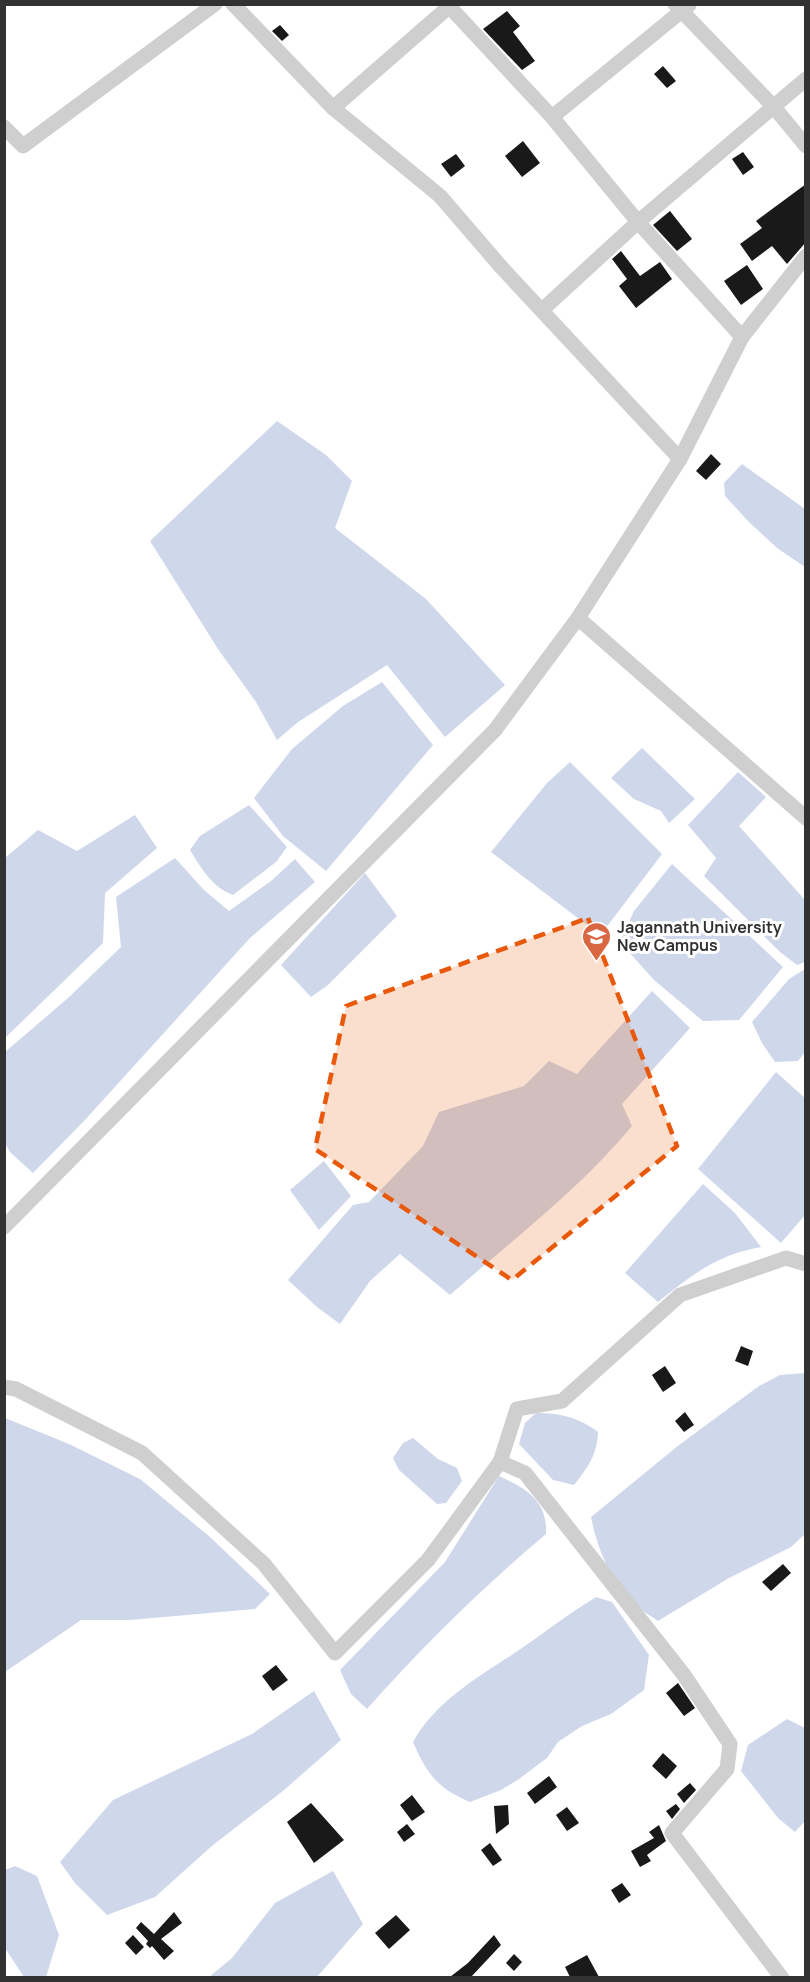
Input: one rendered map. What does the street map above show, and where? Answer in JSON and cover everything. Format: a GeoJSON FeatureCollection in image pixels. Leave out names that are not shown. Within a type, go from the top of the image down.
{"type":"FeatureCollection","features":[{"type":"Feature","properties":{"kind":"street"},"geometry":{"type":"LineString","coordinates":[[4,127],[23,146],[215,4]]}},
{"type":"Feature","properties":{"kind":"street"},"geometry":{"type":"LineString","coordinates":[[233,4],[333,108],[440,196],[680,459]]}},
{"type":"Feature","properties":{"kind":"street"},"geometry":{"type":"LineString","coordinates":[[333,108],[449,5],[552,117],[638,222],[742,337]]}},
{"type":"Feature","properties":{"kind":"street"},"geometry":{"type":"LineString","coordinates":[[552,117],[682,7],[806,146]]}},
{"type":"Feature","properties":{"kind":"street"},"geometry":{"type":"LineString","coordinates":[[542,310],[638,222],[806,79]]}},
{"type":"Feature","properties":{"kind":"street"},"geometry":{"type":"LineString","coordinates":[[4,1227],[495,730],[578,618],[680,459],[742,337],[806,256]]}},
{"type":"Feature","properties":{"kind":"street"},"geometry":{"type":"LineString","coordinates":[[578,618],[806,818]]}},
{"type":"Feature","properties":{"kind":"street"},"geometry":{"type":"LineString","coordinates":[[4,1387],[16,1389],[142,1453],[264,1564],[335,1653],[428,1560],[500,1462],[517,1409],[562,1401],[680,1295],[786,1258],[806,1264]]}},
{"type":"Feature","properties":{"kind":"street"},"geometry":{"type":"LineString","coordinates":[[500,1462],[525,1473],[684,1675],[730,1744],[727,1769],[672,1833],[782,1977]]}},
{"type":"Feature","properties":{"kind":"highlighted area"},"geometry":{"type":"Polygon","coordinates":[[[588,918],[677,1146],[512,1280],[315,1149],[346,1006],[588,918]]]}},
{"type":"Feature","properties":{"kind":"water"},"geometry":{"type":"Polygon","coordinates":[[[277,421],[326,455],[352,481],[335,528],[426,599],[505,685],[445,737],[387,665],[298,722],[277,740],[256,702],[218,649],[150,541],[277,421]]]}},
{"type":"Feature","properties":{"kind":"water"},"geometry":{"type":"Polygon","coordinates":[[[742,464],[805,509],[805,567],[777,548],[725,496],[724,483],[742,464]]]}},
{"type":"Feature","properties":{"kind":"water"},"geometry":{"type":"Polygon","coordinates":[[[382,682],[433,745],[326,871],[283,836],[254,798],[292,749],[343,706],[382,682]]]}},
{"type":"Feature","properties":{"kind":"water"},"geometry":{"type":"Polygon","coordinates":[[[642,748],[695,799],[669,823],[661,811],[634,799],[611,778],[642,748]]]}},
{"type":"Feature","properties":{"kind":"water"},"geometry":{"type":"Polygon","coordinates":[[[570,762],[662,854],[602,933],[583,922],[491,852],[547,783],[570,762]]]}},
{"type":"Feature","properties":{"kind":"water"},"geometry":{"type":"Polygon","coordinates":[[[738,772],[766,797],[739,826],[805,900],[805,962],[797,965],[780,952],[704,876],[716,858],[688,825],[738,772]]]}},
{"type":"Feature","properties":{"kind":"water"},"geometry":{"type":"Polygon","coordinates":[[[249,805],[287,847],[276,862],[233,895],[213,882],[190,850],[200,836],[249,805]]]}},
{"type":"Feature","properties":{"kind":"water"},"geometry":{"type":"Polygon","coordinates":[[[135,815],[157,848],[105,893],[103,943],[5,1038],[5,858],[38,830],[77,851],[135,815]]]}},
{"type":"Feature","properties":{"kind":"water"},"geometry":{"type":"Polygon","coordinates":[[[175,858],[204,890],[229,911],[271,881],[295,859],[315,882],[250,938],[84,1121],[33,1173],[10,1152],[5,1143],[5,1052],[68,998],[121,947],[116,897],[175,858]]]}},
{"type":"Feature","properties":{"kind":"water"},"geometry":{"type":"Polygon","coordinates":[[[672,864],[783,967],[739,1020],[703,1021],[654,980],[620,942],[634,911],[672,864]]]}},
{"type":"Feature","properties":{"kind":"water"},"geometry":{"type":"Polygon","coordinates":[[[365,873],[397,916],[328,985],[311,997],[281,965],[365,873]]]}},
{"type":"Feature","properties":{"kind":"water"},"geometry":{"type":"Polygon","coordinates":[[[805,969],[805,1052],[798,1061],[775,1062],[752,1022],[789,979],[805,969]]]}},
{"type":"Feature","properties":{"kind":"water"},"geometry":{"type":"Polygon","coordinates":[[[652,991],[690,1028],[622,1104],[632,1126],[590,1172],[450,1295],[400,1254],[370,1281],[340,1324],[317,1307],[288,1280],[353,1205],[369,1202],[423,1146],[439,1112],[524,1086],[549,1061],[577,1074],[652,991]]]}},
{"type":"Feature","properties":{"kind":"water"},"geometry":{"type":"Polygon","coordinates":[[[776,1072],[806,1099],[805,1215],[781,1243],[698,1169],[776,1072]]]}},
{"type":"Feature","properties":{"kind":"water"},"geometry":{"type":"Polygon","coordinates":[[[324,1161],[351,1196],[319,1230],[290,1190],[324,1161]]]}},
{"type":"Feature","properties":{"kind":"water"},"geometry":{"type":"Polygon","coordinates":[[[703,1184],[735,1213],[761,1247],[731,1255],[705,1267],[658,1302],[625,1273],[703,1184]]]}},
{"type":"Feature","properties":{"kind":"water"},"geometry":{"type":"Polygon","coordinates":[[[805,1373],[805,1534],[791,1547],[729,1578],[658,1621],[630,1601],[620,1590],[600,1549],[591,1517],[679,1445],[759,1386],[780,1375],[805,1373]]]}},
{"type":"Feature","properties":{"kind":"water"},"geometry":{"type":"Polygon","coordinates":[[[536,1413],[568,1417],[598,1432],[591,1460],[574,1485],[553,1480],[519,1444],[525,1423],[536,1413]]]}},
{"type":"Feature","properties":{"kind":"water"},"geometry":{"type":"Polygon","coordinates":[[[5,1418],[69,1444],[140,1479],[210,1537],[270,1594],[255,1609],[130,1620],[81,1620],[5,1672],[5,1418]]]}},
{"type":"Feature","properties":{"kind":"water"},"geometry":{"type":"Polygon","coordinates":[[[413,1438],[438,1459],[457,1468],[462,1481],[446,1503],[437,1504],[399,1470],[393,1458],[403,1443],[413,1438]]]}},
{"type":"Feature","properties":{"kind":"water"},"geometry":{"type":"Polygon","coordinates":[[[499,1476],[518,1485],[539,1504],[546,1523],[546,1534],[454,1618],[367,1709],[351,1694],[340,1670],[445,1562],[499,1476]]]}},
{"type":"Feature","properties":{"kind":"water"},"geometry":{"type":"Polygon","coordinates":[[[596,1597],[612,1602],[649,1655],[644,1690],[611,1714],[582,1726],[558,1742],[547,1758],[501,1790],[470,1802],[441,1785],[428,1771],[413,1742],[424,1725],[437,1710],[468,1684],[596,1597]]]}},
{"type":"Feature","properties":{"kind":"water"},"geometry":{"type":"Polygon","coordinates":[[[314,1691],[341,1740],[283,1791],[213,1845],[155,1897],[107,1915],[75,1883],[60,1862],[113,1800],[252,1734],[314,1691]]]}},
{"type":"Feature","properties":{"kind":"water"},"geometry":{"type":"Polygon","coordinates":[[[787,1719],[805,1728],[805,1821],[795,1832],[778,1818],[741,1771],[748,1745],[787,1719]]]}},
{"type":"Feature","properties":{"kind":"water"},"geometry":{"type":"Polygon","coordinates":[[[15,1866],[37,1876],[59,1935],[46,1977],[24,1977],[5,1948],[5,1870],[15,1866]]]}},
{"type":"Feature","properties":{"kind":"water"},"geometry":{"type":"Polygon","coordinates":[[[333,1871],[363,1924],[317,1977],[209,1977],[232,1958],[275,1903],[333,1871]]]}},
{"type":"Feature","properties":{"kind":"building"},"geometry":{"type":"Polygon","coordinates":[[[507,11],[520,26],[513,32],[535,61],[522,70],[483,29],[507,11]]]}},
{"type":"Feature","properties":{"kind":"building"},"geometry":{"type":"Polygon","coordinates":[[[280,25],[289,35],[282,41],[272,31],[280,25]]]}},
{"type":"Feature","properties":{"kind":"building"},"geometry":{"type":"Polygon","coordinates":[[[663,66],[676,81],[667,88],[654,74],[663,66]]]}},
{"type":"Feature","properties":{"kind":"building"},"geometry":{"type":"Polygon","coordinates":[[[523,141],[540,163],[522,177],[505,156],[523,141]]]}},
{"type":"Feature","properties":{"kind":"building"},"geometry":{"type":"Polygon","coordinates":[[[743,152],[754,167],[743,175],[732,159],[743,152]]]}},
{"type":"Feature","properties":{"kind":"building"},"geometry":{"type":"Polygon","coordinates":[[[456,154],[465,166],[451,177],[441,164],[456,154]]]}},
{"type":"Feature","properties":{"kind":"building"},"geometry":{"type":"Polygon","coordinates":[[[806,184],[806,242],[787,264],[772,246],[752,261],[740,244],[762,228],[756,221],[806,184]]]}},
{"type":"Feature","properties":{"kind":"building"},"geometry":{"type":"Polygon","coordinates":[[[670,211],[692,239],[677,251],[653,225],[670,211]]]}},
{"type":"Feature","properties":{"kind":"building"},"geometry":{"type":"Polygon","coordinates":[[[621,251],[640,276],[660,262],[672,279],[636,308],[619,286],[627,279],[612,259],[621,251]]]}},
{"type":"Feature","properties":{"kind":"building"},"geometry":{"type":"Polygon","coordinates":[[[747,265],[763,289],[741,305],[724,281],[747,265]]]}},
{"type":"Feature","properties":{"kind":"building"},"geometry":{"type":"Polygon","coordinates":[[[711,454],[721,464],[706,480],[696,471],[711,454]]]}},
{"type":"Feature","properties":{"kind":"building"},"geometry":{"type":"Polygon","coordinates":[[[741,1346],[753,1351],[748,1366],[735,1361],[741,1346]]]}},
{"type":"Feature","properties":{"kind":"building"},"geometry":{"type":"Polygon","coordinates":[[[665,1366],[676,1383],[663,1392],[652,1375],[665,1366]]]}},
{"type":"Feature","properties":{"kind":"building"},"geometry":{"type":"Polygon","coordinates":[[[685,1412],[694,1425],[684,1432],[675,1421],[685,1412]]]}},
{"type":"Feature","properties":{"kind":"building"},"geometry":{"type":"Polygon","coordinates":[[[783,1564],[791,1573],[771,1591],[762,1582],[783,1564]]]}},
{"type":"Feature","properties":{"kind":"building"},"geometry":{"type":"Polygon","coordinates":[[[276,1665],[288,1680],[273,1691],[262,1676],[276,1665]]]}},
{"type":"Feature","properties":{"kind":"building"},"geometry":{"type":"Polygon","coordinates":[[[678,1683],[695,1708],[684,1716],[666,1693],[678,1683]]]}},
{"type":"Feature","properties":{"kind":"building"},"geometry":{"type":"Polygon","coordinates":[[[663,1753],[677,1766],[666,1779],[652,1766],[663,1753]]]}},
{"type":"Feature","properties":{"kind":"building"},"geometry":{"type":"Polygon","coordinates":[[[549,1776],[557,1787],[535,1804],[527,1793],[549,1776]]]}},
{"type":"Feature","properties":{"kind":"building"},"geometry":{"type":"Polygon","coordinates":[[[690,1783],[696,1790],[684,1803],[677,1794],[690,1783]]]}},
{"type":"Feature","properties":{"kind":"building"},"geometry":{"type":"Polygon","coordinates":[[[412,1795],[425,1812],[412,1821],[400,1805],[412,1795]]]}},
{"type":"Feature","properties":{"kind":"building"},"geometry":{"type":"Polygon","coordinates":[[[311,1803],[344,1840],[314,1863],[287,1822],[311,1803]]]}},
{"type":"Feature","properties":{"kind":"building"},"geometry":{"type":"Polygon","coordinates":[[[676,1804],[680,1809],[672,1819],[666,1811],[676,1804]]]}},
{"type":"Feature","properties":{"kind":"building"},"geometry":{"type":"Polygon","coordinates":[[[508,1805],[509,1824],[496,1834],[494,1806],[508,1805]]]}},
{"type":"Feature","properties":{"kind":"building"},"geometry":{"type":"Polygon","coordinates":[[[567,1807],[579,1823],[567,1831],[556,1815],[567,1807]]]}},
{"type":"Feature","properties":{"kind":"building"},"geometry":{"type":"Polygon","coordinates":[[[407,1824],[415,1834],[404,1842],[397,1832],[407,1824]]]}},
{"type":"Feature","properties":{"kind":"building"},"geometry":{"type":"Polygon","coordinates":[[[659,1825],[666,1841],[647,1855],[651,1861],[640,1867],[631,1851],[654,1838],[649,1832],[659,1825]]]}},
{"type":"Feature","properties":{"kind":"building"},"geometry":{"type":"Polygon","coordinates":[[[490,1843],[502,1860],[493,1866],[481,1850],[490,1843]]]}},
{"type":"Feature","properties":{"kind":"building"},"geometry":{"type":"Polygon","coordinates":[[[622,1883],[631,1895],[619,1903],[611,1890],[622,1883]]]}},
{"type":"Feature","properties":{"kind":"building"},"geometry":{"type":"Polygon","coordinates":[[[174,1912],[182,1923],[161,1939],[174,1951],[164,1960],[152,1946],[150,1948],[146,1944],[148,1941],[136,1928],[141,1922],[154,1934],[174,1912]]]}},
{"type":"Feature","properties":{"kind":"building"},"geometry":{"type":"Polygon","coordinates":[[[396,1915],[410,1930],[389,1949],[375,1933],[396,1915]]]}},
{"type":"Feature","properties":{"kind":"building"},"geometry":{"type":"Polygon","coordinates":[[[133,1935],[144,1947],[136,1955],[125,1943],[133,1935]]]}},
{"type":"Feature","properties":{"kind":"building"},"geometry":{"type":"Polygon","coordinates":[[[494,1935],[501,1945],[471,1977],[450,1977],[468,1963],[494,1935]]]}},
{"type":"Feature","properties":{"kind":"building"},"geometry":{"type":"Polygon","coordinates":[[[514,1954],[522,1962],[514,1971],[506,1963],[514,1954]]]}},
{"type":"Feature","properties":{"kind":"building"},"geometry":{"type":"Polygon","coordinates":[[[587,1955],[599,1977],[570,1977],[565,1967],[587,1955]]]}},
{"type":"Feature","properties":{"kind":"place","name":"Jagannath University New Campus"},"geometry":{"type":"Point","coordinates":[596,962]}}]}
